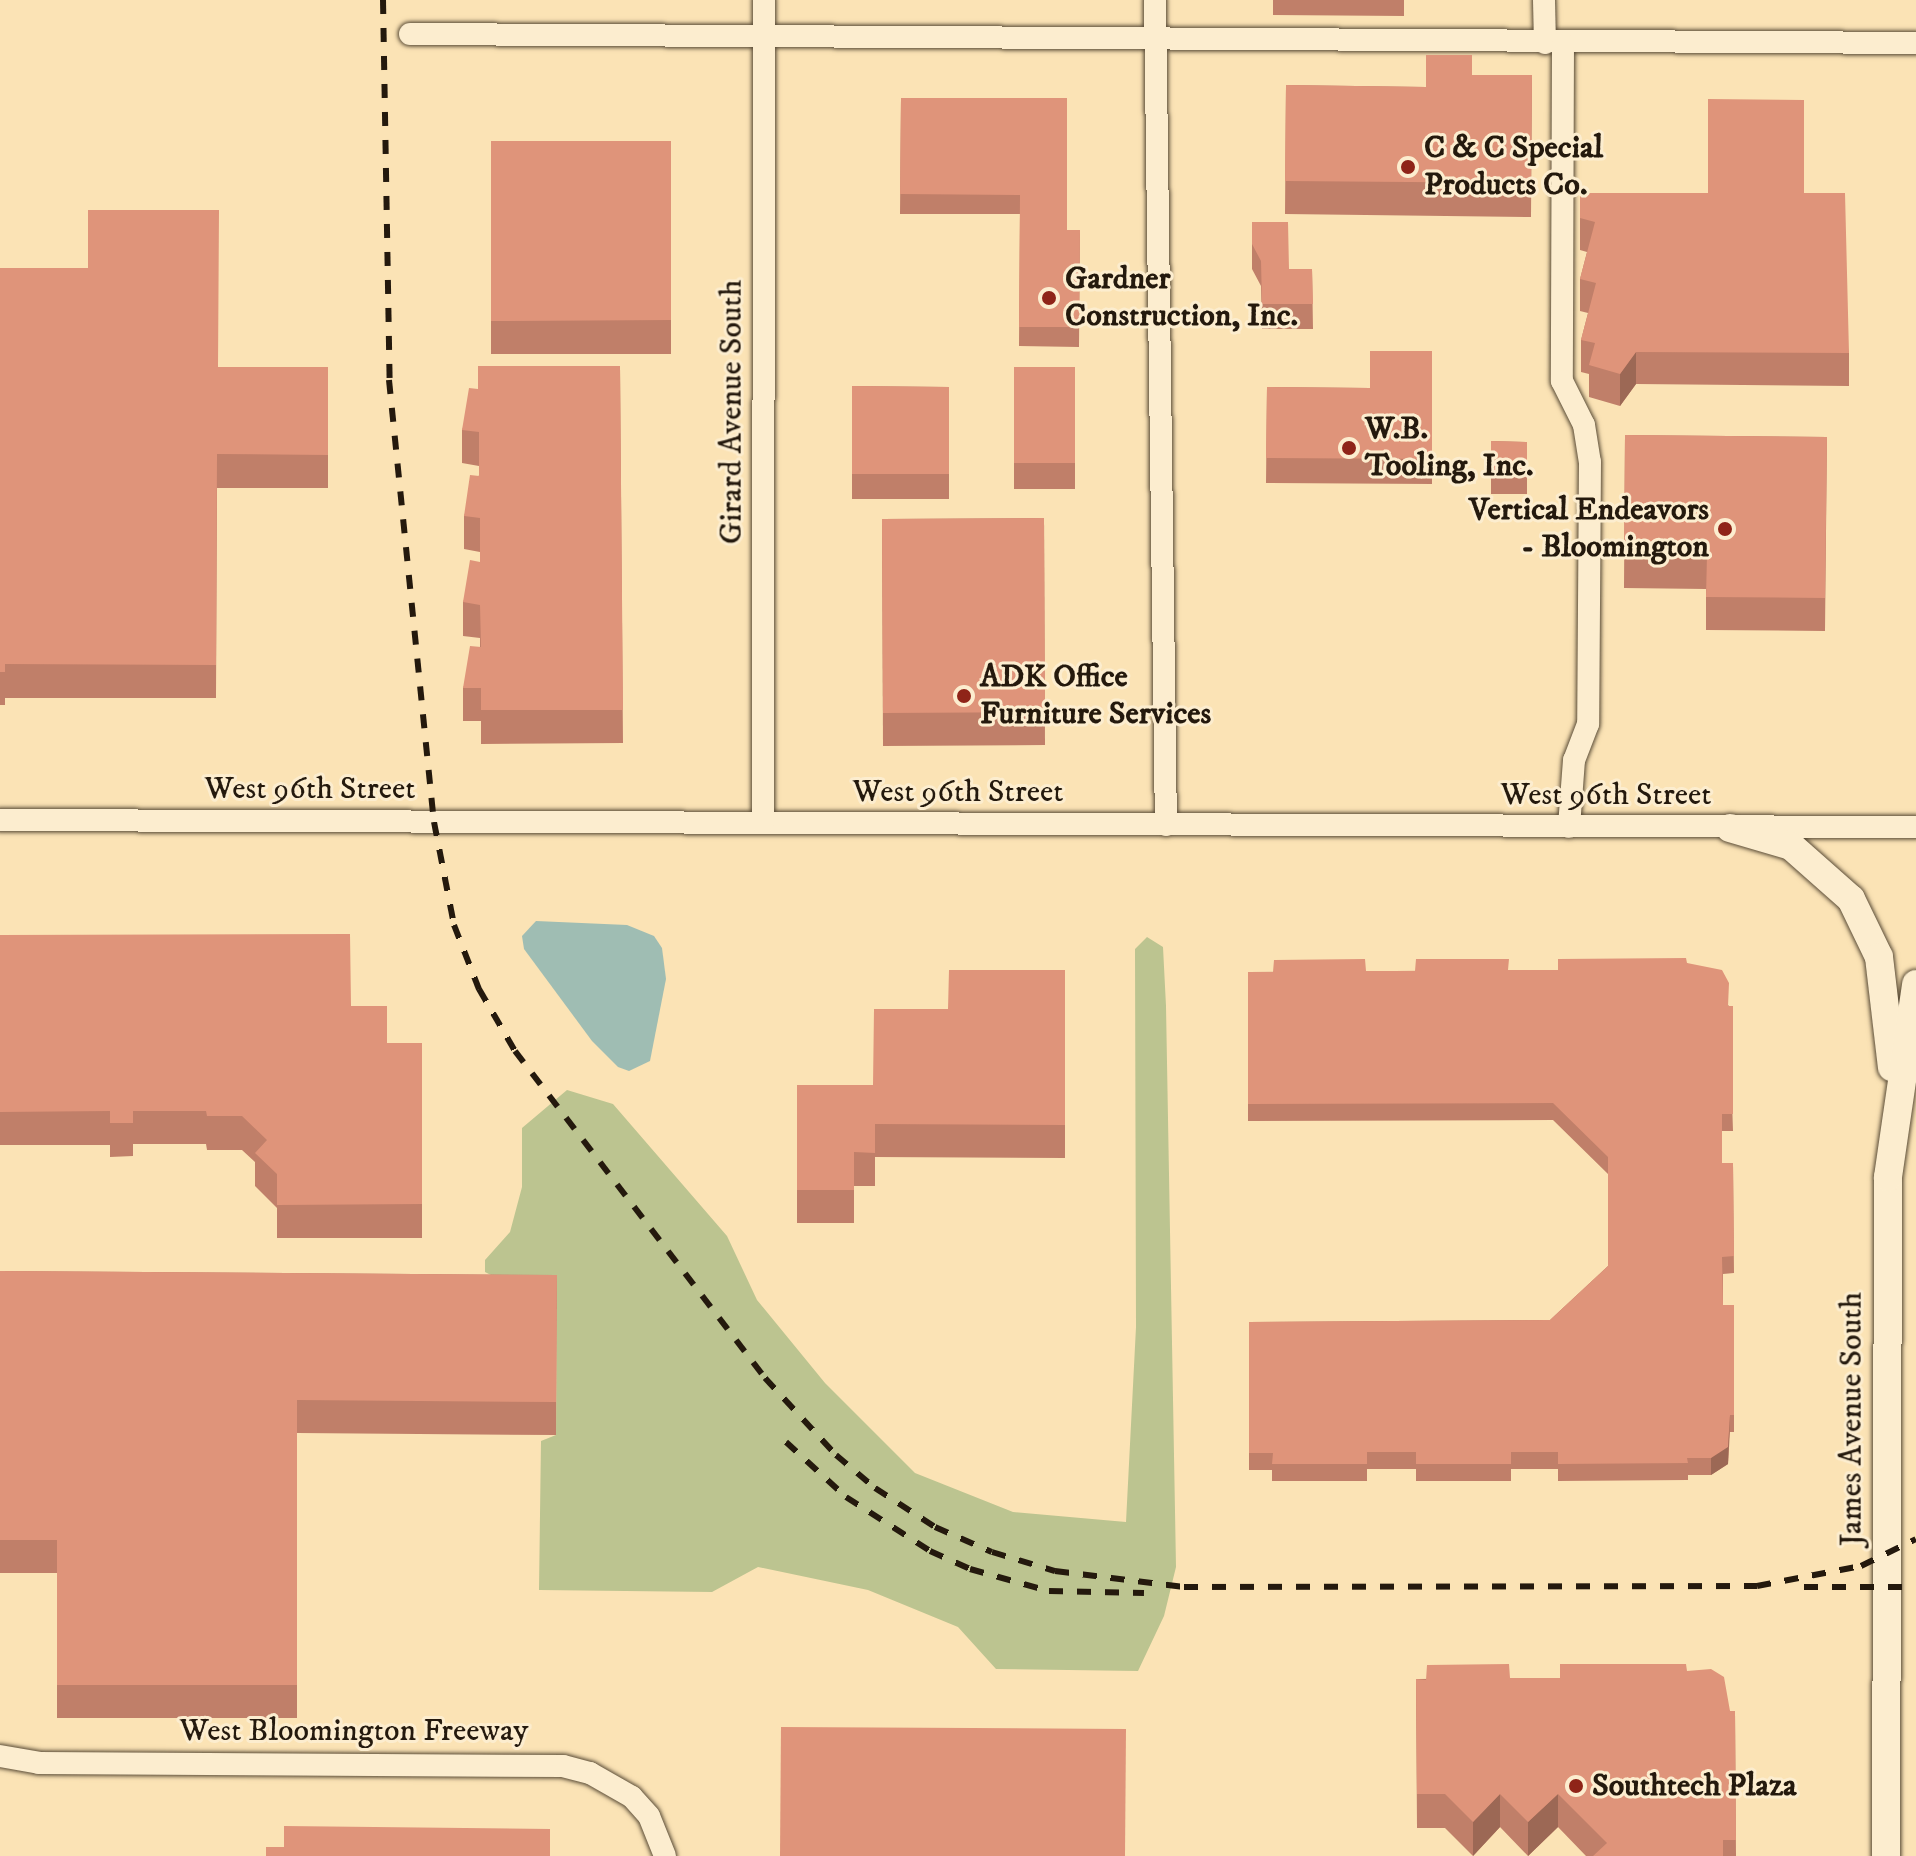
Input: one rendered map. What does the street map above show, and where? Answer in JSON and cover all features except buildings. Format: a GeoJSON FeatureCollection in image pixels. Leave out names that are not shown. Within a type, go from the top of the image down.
{"type":"FeatureCollection","features":[{"type":"Feature","properties":{"kind":"street","name":"Girard Avenue South"},"geometry":{"type":"LineString","coordinates":[[763,823],[764,0]]}},
{"type":"Feature","properties":{"kind":"street"},"geometry":{"type":"LineString","coordinates":[[1155,0],[1166,825]]}},
{"type":"Feature","properties":{"kind":"street"},"geometry":{"type":"LineString","coordinates":[[1544,0],[1554,43],[1562,381],[1584,425],[1590,462],[1588,724],[1574,760],[1569,827]]}},
{"type":"Feature","properties":{"kind":"street"},"geometry":{"type":"LineString","coordinates":[[410,34],[1916,43]]}},
{"type":"Feature","properties":{"kind":"street","name":"West 96th Street"},"geometry":{"type":"LineString","coordinates":[[0,820],[1916,827]]}},
{"type":"Feature","properties":{"kind":"street"},"geometry":{"type":"LineString","coordinates":[[1730,828],[1791,846],[1851,899],[1879,957],[1895,1100]]}},
{"type":"Feature","properties":{"kind":"street","name":"James Avenue South"},"geometry":{"type":"LineString","coordinates":[[1886,1856],[1886,1226],[1895,1100],[1916,984]]}},
{"type":"Feature","properties":{"kind":"street","name":"West Bloomington Freeway"},"geometry":{"type":"LineString","coordinates":[[0,1756],[39,1763],[563,1766],[590,1773],[632,1797],[649,1816],[665,1856]]}},
{"type":"Feature","properties":{"kind":"green space"},"geometry":{"type":"Polygon","coordinates":[[[1147,937],[1163,947],[1166,1006],[1176,1567],[1164,1616],[1138,1671],[996,1669],[958,1627],[868,1590],[758,1567],[712,1592],[539,1590],[541,1441],[556,1435],[557,1309],[485,1272],[485,1260],[510,1232],[522,1187],[522,1128],[567,1090],[613,1104],[727,1236],[757,1300],[825,1383],[915,1473],[1013,1512],[1126,1522],[1136,1327],[1135,949],[1147,937]]]}},
{"type":"Feature","properties":{"kind":"water"},"geometry":{"type":"Polygon","coordinates":[[[536,921],[627,925],[654,936],[662,948],[666,979],[650,1061],[629,1071],[618,1067],[592,1041],[524,949],[522,936],[536,921]]]}},
{"type":"Feature","properties":{"kind":"railway"},"geometry":{"type":"LineString","coordinates":[[383,0],[390,384]]}},
{"type":"Feature","properties":{"kind":"railway"},"geometry":{"type":"LineString","coordinates":[[389,380],[434,822],[454,925],[479,989],[515,1051],[765,1378],[836,1455],[875,1488],[935,1527],[992,1552],[1055,1571],[1184,1587],[1757,1586],[1861,1566],[1916,1539]]}},
{"type":"Feature","properties":{"kind":"railway"},"geometry":{"type":"LineString","coordinates":[[786,1442],[846,1497],[930,1551],[970,1569],[1049,1591],[1144,1593]]}},
{"type":"Feature","properties":{"kind":"railway"},"geometry":{"type":"LineString","coordinates":[[1804,1587],[1916,1587]]}},
{"type":"Feature","properties":{"kind":"place","name":"C & C Special Products Co."},"geometry":{"type":"Point","coordinates":[1408,167]}},
{"type":"Feature","properties":{"kind":"place","name":"Gardner Construction, Inc."},"geometry":{"type":"Point","coordinates":[1049,298]}},
{"type":"Feature","properties":{"kind":"place","name":"W.B. Tooling, Inc."},"geometry":{"type":"Point","coordinates":[1349,448]}},
{"type":"Feature","properties":{"kind":"place","name":"Vertical Endeavors - Bloomington"},"geometry":{"type":"Point","coordinates":[1725,529]}},
{"type":"Feature","properties":{"kind":"place","name":"ADK Office Furniture Services"},"geometry":{"type":"Point","coordinates":[964,696]}},
{"type":"Feature","properties":{"kind":"place","name":"Southtech Plaza"},"geometry":{"type":"Point","coordinates":[1576,1786]}}]}
